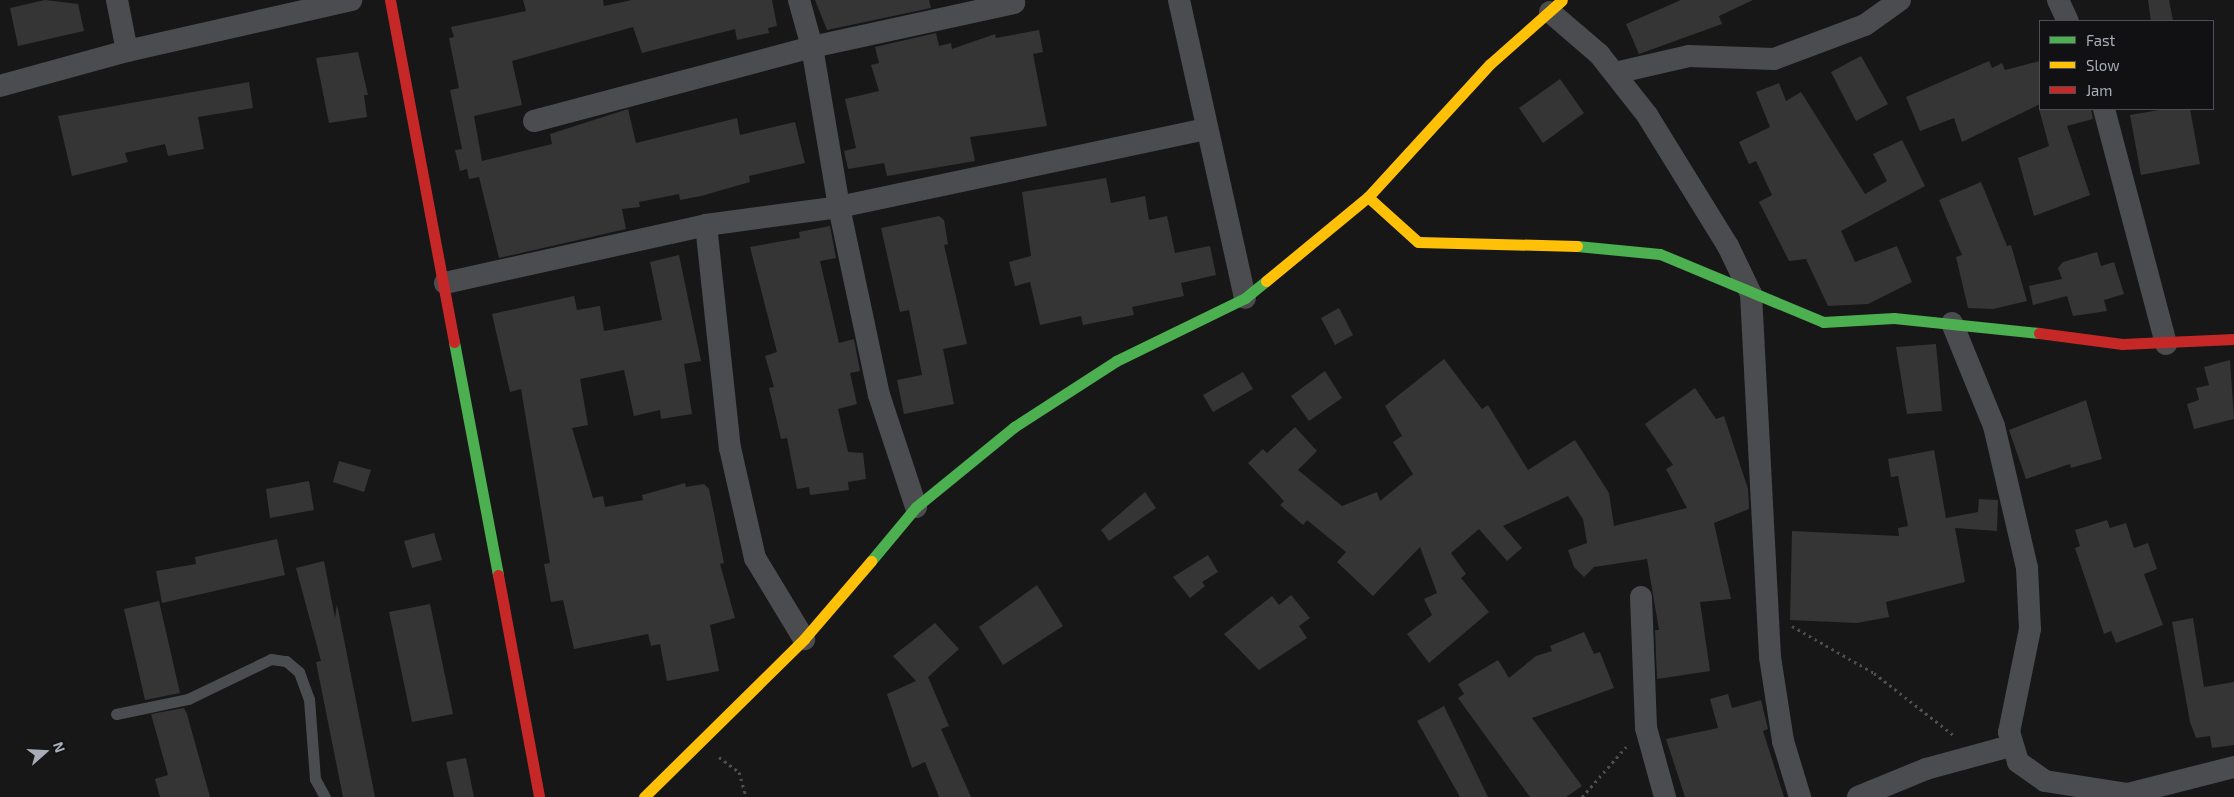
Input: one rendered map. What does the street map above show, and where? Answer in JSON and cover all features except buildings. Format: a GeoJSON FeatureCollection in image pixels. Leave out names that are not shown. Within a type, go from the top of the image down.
{"type":"FeatureCollection","features":[{"type":"Feature","properties":{"kind":"street"},"geometry":{"type":"LineString","coordinates":[[117,0],[127,51]]}},
{"type":"Feature","properties":{"kind":"street"},"geometry":{"type":"LineString","coordinates":[[0,86],[127,51],[351,0]]}},
{"type":"Feature","properties":{"kind":"street"},"geometry":{"type":"LineString","coordinates":[[390,0],[445,284],[539,797]]}},
{"type":"Feature","properties":{"kind":"street"},"geometry":{"type":"LineString","coordinates":[[799,0],[812,46],[839,207],[880,395],[916,507]]}},
{"type":"Feature","properties":{"kind":"street"},"geometry":{"type":"LineString","coordinates":[[1179,0],[1206,129],[1245,298]]}},
{"type":"Feature","properties":{"kind":"street"},"geometry":{"type":"LineString","coordinates":[[1615,73],[1690,56],[1774,59],[1864,25],[1900,0]]}},
{"type":"Feature","properties":{"kind":"street"},"geometry":{"type":"LineString","coordinates":[[2058,0],[2068,20]]}},
{"type":"Feature","properties":{"kind":"street"},"geometry":{"type":"LineString","coordinates":[[534,121],[812,46],[1014,3]]}},
{"type":"Feature","properties":{"kind":"street"},"geometry":{"type":"LineString","coordinates":[[644,797],[804,639],[916,507],[1014,427],[1116,361],[1245,298],[1368,197],[1490,64],[1556,6],[1615,73],[1672,151],[1751,294],[1770,658],[1783,741],[1800,797]]}},
{"type":"Feature","properties":{"kind":"street"},"geometry":{"type":"LineString","coordinates":[[2104,110],[2166,344]]}},
{"type":"Feature","properties":{"kind":"street"},"geometry":{"type":"LineString","coordinates":[[445,284],[706,225],[839,207],[1206,129]]}},
{"type":"Feature","properties":{"kind":"street"},"geometry":{"type":"LineString","coordinates":[[1368,197],[1418,242],[1610,247],[1660,254],[1751,294],[1823,322],[1894,318],[2006,326],[2082,342],[2166,344],[2234,339]]}},
{"type":"Feature","properties":{"kind":"street"},"geometry":{"type":"LineString","coordinates":[[706,225],[730,448],[755,558],[804,639]]}},
{"type":"Feature","properties":{"kind":"street"},"geometry":{"type":"LineString","coordinates":[[1952,323],[1994,426],[2027,568],[2030,629],[2010,746],[2030,774],[2046,781],[2128,794],[2234,767]]}},
{"type":"Feature","properties":{"kind":"street"},"geometry":{"type":"LineString","coordinates":[[1641,598],[1646,728],[1665,797]]}},
{"type":"Feature","properties":{"kind":"street"},"geometry":{"type":"LineString","coordinates":[[1858,797],[1910,775],[2010,746]]}},
{"type":"Feature","properties":{"kind":"lane"},"geometry":{"type":"LineString","coordinates":[[116,714],[188,699],[270,659],[286,661],[298,672],[309,699],[315,779],[325,797]]}},
{"type":"Feature","properties":{"kind":"path"},"geometry":{"type":"LineString","coordinates":[[1768,612],[1881,678],[1978,755]]}},
{"type":"Feature","properties":{"kind":"path"},"geometry":{"type":"LineString","coordinates":[[1582,797],[1646,728]]}},
{"type":"Feature","properties":{"kind":"path"},"geometry":{"type":"LineString","coordinates":[[697,744],[738,770],[746,797]]}},
{"type":"Feature","properties":{"kind":"traffic: fast"},"geometry":{"type":"LineString","coordinates":[[1577,246],[1660,254],[1823,322],[1894,318],[2039,333]]}},
{"type":"Feature","properties":{"kind":"traffic: fast"},"geometry":{"type":"LineString","coordinates":[[871,561],[916,507],[1014,427],[1116,361],[1245,298],[1266,281]]}},
{"type":"Feature","properties":{"kind":"traffic: fast"},"geometry":{"type":"LineString","coordinates":[[454,342],[498,575]]}},
{"type":"Feature","properties":{"kind":"traffic: slow"},"geometry":{"type":"LineString","coordinates":[[1266,281],[1368,197],[1490,64],[1562,0]]}},
{"type":"Feature","properties":{"kind":"traffic: slow"},"geometry":{"type":"LineString","coordinates":[[1368,197],[1418,242],[1577,246]]}},
{"type":"Feature","properties":{"kind":"traffic: slow"},"geometry":{"type":"LineString","coordinates":[[644,797],[804,639],[871,561]]}},
{"type":"Feature","properties":{"kind":"traffic: jam"},"geometry":{"type":"LineString","coordinates":[[390,0],[454,342]]}},
{"type":"Feature","properties":{"kind":"traffic: jam"},"geometry":{"type":"LineString","coordinates":[[2039,333],[2122,344],[2234,339]]}},
{"type":"Feature","properties":{"kind":"traffic: jam"},"geometry":{"type":"LineString","coordinates":[[498,575],[539,797]]}}]}
